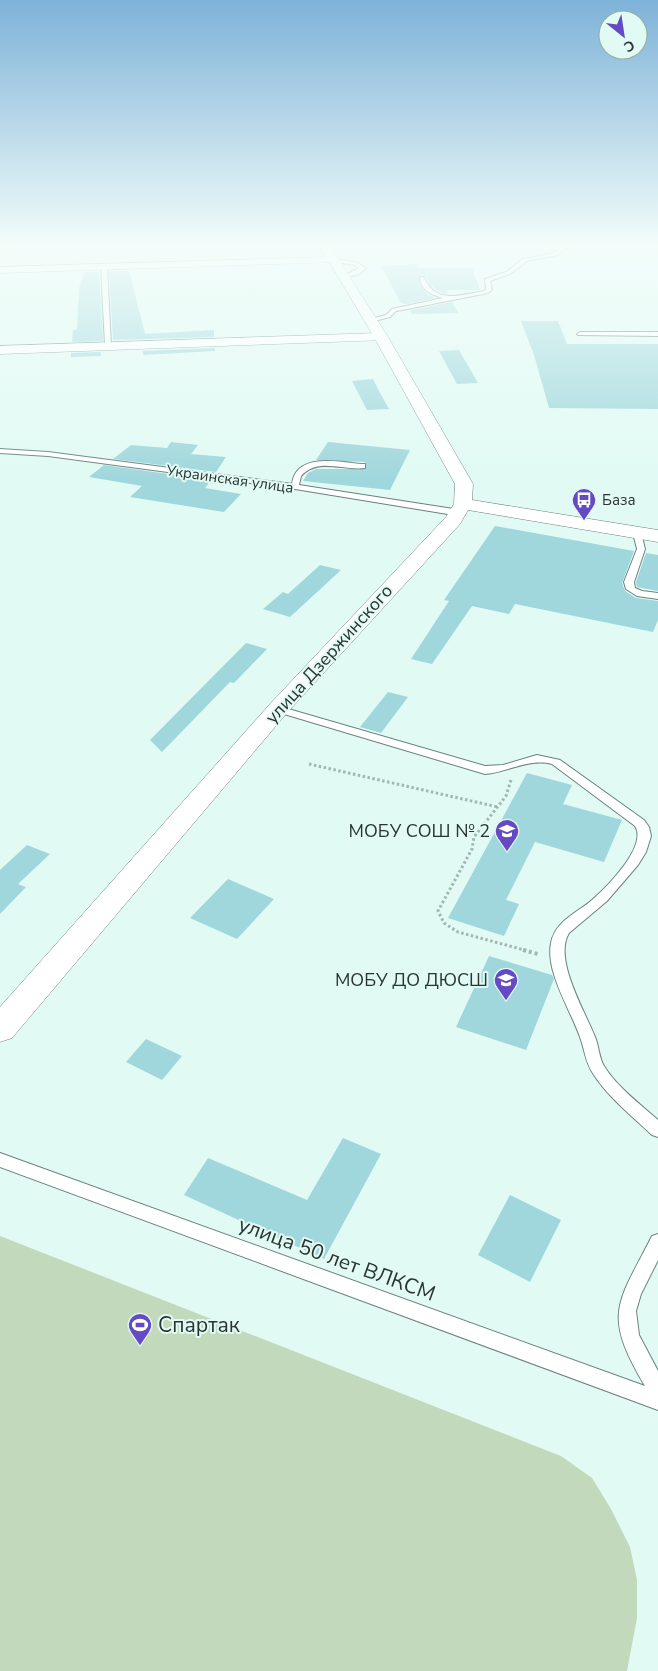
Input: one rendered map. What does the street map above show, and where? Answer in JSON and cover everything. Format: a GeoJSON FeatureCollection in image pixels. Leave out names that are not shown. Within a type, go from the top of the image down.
{"type":"FeatureCollection","features":[{"type":"Feature","properties":{"kind":"main road"},"geometry":{"type":"LineString","coordinates":[[373,324],[464,484],[461,509]]}},
{"type":"Feature","properties":{"kind":"main road","name":"Украинская улица"},"geometry":{"type":"LineString","coordinates":[[461,509],[658,536]]}},
{"type":"Feature","properties":{"kind":"main road","name":"улица Дзержинского"},"geometry":{"type":"LineString","coordinates":[[0,1029],[278,709],[461,509]]}},
{"type":"Feature","properties":{"kind":"street"},"geometry":{"type":"LineString","coordinates":[[0,350],[381,337]]}},
{"type":"Feature","properties":{"kind":"lane"},"geometry":{"type":"LineString","coordinates":[[107,324],[108,346]]}},
{"type":"Feature","properties":{"kind":"lane"},"geometry":{"type":"LineString","coordinates":[[580,334],[658,334]]}},
{"type":"Feature","properties":{"kind":"lane","name":"Украинская улица"},"geometry":{"type":"LineString","coordinates":[[0,451],[48,454],[461,509]]}},
{"type":"Feature","properties":{"kind":"lane"},"geometry":{"type":"LineString","coordinates":[[295,487],[297,476],[306,467],[314,464],[328,463],[362,466]]}},
{"type":"Feature","properties":{"kind":"lane"},"geometry":{"type":"LineString","coordinates":[[637,533],[641,549],[629,582],[631,588],[640,594],[658,596]]}},
{"type":"Feature","properties":{"kind":"lane"},"geometry":{"type":"LineString","coordinates":[[278,709],[485,770],[506,769],[520,762],[536,758],[546,758],[556,762],[634,817],[642,825],[645,835],[642,848],[607,894],[569,924],[561,934],[557,945],[558,960],[574,1008],[587,1036],[597,1069],[619,1096],[658,1130]]}},
{"type":"Feature","properties":{"kind":"lane","name":"улица 50 лет ВЛКСМ"},"geometry":{"type":"LineString","coordinates":[[0,1160],[658,1400]]}},
{"type":"Feature","properties":{"kind":"lane"},"geometry":{"type":"LineString","coordinates":[[658,1242],[628,1302],[628,1331],[658,1389]]}},
{"type":"Feature","properties":{"kind":"path"},"geometry":{"type":"LineString","coordinates":[[309,764],[498,807]]}},
{"type":"Feature","properties":{"kind":"path"},"geometry":{"type":"LineString","coordinates":[[506,769],[511,779],[511,785],[498,807],[473,838],[472,849],[438,911],[441,919],[458,932],[558,960]]}},
{"type":"Feature","properties":{"kind":"green space","name":"Спартак"},"geometry":{"type":"Polygon","coordinates":[[[0,1236],[561,1456],[592,1478],[611,1509],[630,1547],[637,1580],[637,1618],[627,1671],[0,1671],[0,1236]]]}},
{"type":"Feature","properties":{"kind":"building"},"geometry":{"type":"Polygon","coordinates":[[[77,324],[102,324],[103,341],[72,342],[73,330],[77,330],[77,324]]]}},
{"type":"Feature","properties":{"kind":"building"},"geometry":{"type":"Polygon","coordinates":[[[112,324],[142,324],[145,334],[214,330],[214,337],[113,340],[112,324]]]}},
{"type":"Feature","properties":{"kind":"building"},"geometry":{"type":"Polygon","coordinates":[[[522,324],[559,324],[567,344],[658,344],[658,409],[549,408],[534,355],[522,324]]]}},
{"type":"Feature","properties":{"kind":"building"},"geometry":{"type":"Polygon","coordinates":[[[215,348],[215,351],[143,355],[143,351],[215,348]]]}},
{"type":"Feature","properties":{"kind":"building"},"geometry":{"type":"Polygon","coordinates":[[[459,350],[478,383],[457,384],[439,351],[459,350]]]}},
{"type":"Feature","properties":{"kind":"building"},"geometry":{"type":"Polygon","coordinates":[[[101,352],[101,356],[71,357],[71,353],[101,352]]]}},
{"type":"Feature","properties":{"kind":"building"},"geometry":{"type":"Polygon","coordinates":[[[373,379],[389,409],[367,410],[352,381],[373,379]]]}},
{"type":"Feature","properties":{"kind":"building"},"geometry":{"type":"Polygon","coordinates":[[[171,442],[198,445],[191,454],[226,457],[216,472],[113,459],[131,445],[167,448],[171,442]]]}},
{"type":"Feature","properties":{"kind":"building"},"geometry":{"type":"Polygon","coordinates":[[[328,442],[410,450],[390,490],[303,481],[308,473],[316,469],[366,469],[365,462],[316,460],[328,442]]]}},
{"type":"Feature","properties":{"kind":"building"},"geometry":{"type":"Polygon","coordinates":[[[104,465],[211,480],[205,488],[241,494],[224,512],[130,497],[142,486],[89,477],[104,465]]]}},
{"type":"Feature","properties":{"kind":"building"},"geometry":{"type":"Polygon","coordinates":[[[495,526],[634,551],[622,583],[625,591],[636,598],[658,601],[658,620],[653,632],[515,604],[509,614],[472,606],[432,664],[411,659],[449,601],[444,600],[495,526]]]}},
{"type":"Feature","properties":{"kind":"building"},"geometry":{"type":"Polygon","coordinates":[[[646,553],[658,555],[658,591],[637,587],[636,582],[646,553]]]}},
{"type":"Feature","properties":{"kind":"building"},"geometry":{"type":"Polygon","coordinates":[[[320,565],[341,570],[290,617],[263,609],[283,592],[288,594],[320,565]]]}},
{"type":"Feature","properties":{"kind":"building"},"geometry":{"type":"Polygon","coordinates":[[[246,643],[267,649],[234,683],[230,682],[162,752],[150,740],[246,643]]]}},
{"type":"Feature","properties":{"kind":"building"},"geometry":{"type":"Polygon","coordinates":[[[388,692],[408,697],[381,733],[360,727],[388,692]]]}},
{"type":"Feature","properties":{"kind":"building","name":"МОБУ СОШ № 2"},"geometry":{"type":"Polygon","coordinates":[[[527,773],[572,785],[563,804],[622,820],[604,862],[535,842],[506,900],[519,904],[504,936],[448,918],[527,773]]]}},
{"type":"Feature","properties":{"kind":"building"},"geometry":{"type":"Polygon","coordinates":[[[27,845],[50,854],[18,884],[26,887],[0,914],[0,870],[27,845]]]}},
{"type":"Feature","properties":{"kind":"building"},"geometry":{"type":"Polygon","coordinates":[[[228,879],[274,899],[237,939],[190,918],[228,879]]]}},
{"type":"Feature","properties":{"kind":"building","name":"МОБУ ДО ДЮСШ"},"geometry":{"type":"Polygon","coordinates":[[[489,956],[552,975],[554,979],[526,1050],[456,1027],[489,956]]]}},
{"type":"Feature","properties":{"kind":"building"},"geometry":{"type":"Polygon","coordinates":[[[146,1039],[182,1056],[162,1080],[126,1062],[146,1039]]]}},
{"type":"Feature","properties":{"kind":"building"},"geometry":{"type":"Polygon","coordinates":[[[343,1138],[381,1154],[324,1259],[184,1195],[208,1158],[307,1200],[343,1138]]]}},
{"type":"Feature","properties":{"kind":"building"},"geometry":{"type":"Polygon","coordinates":[[[510,1195],[561,1220],[530,1282],[478,1255],[510,1195]]]}},
{"type":"Feature","properties":{"kind":"place","name":"База"},"geometry":{"type":"Point","coordinates":[584,521]}},
{"type":"Feature","properties":{"kind":"place","name":"МОБУ СОШ № 2"},"geometry":{"type":"Point","coordinates":[507,852]}},
{"type":"Feature","properties":{"kind":"place","name":"МОБУ ДО ДЮСШ"},"geometry":{"type":"Point","coordinates":[506,1001]}},
{"type":"Feature","properties":{"kind":"place","name":"Спартак"},"geometry":{"type":"Point","coordinates":[140,1346]}}]}
